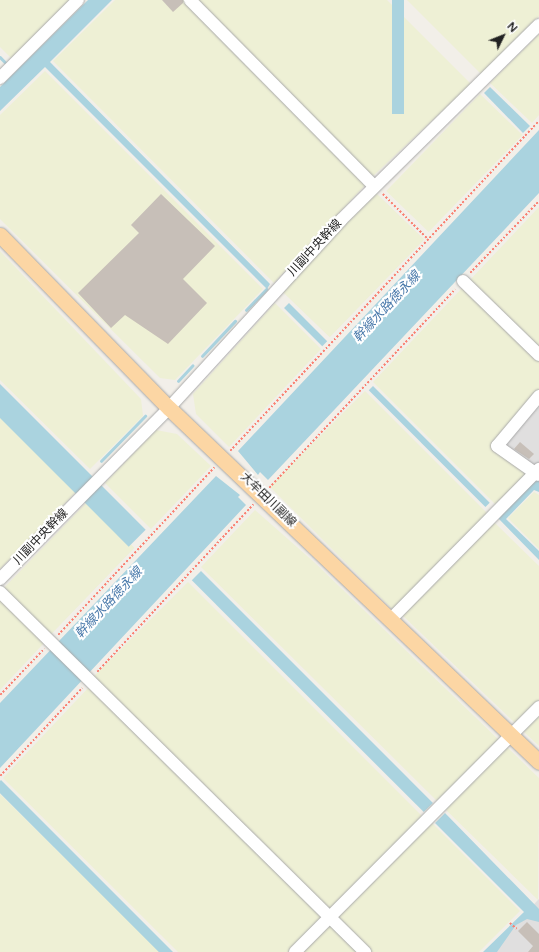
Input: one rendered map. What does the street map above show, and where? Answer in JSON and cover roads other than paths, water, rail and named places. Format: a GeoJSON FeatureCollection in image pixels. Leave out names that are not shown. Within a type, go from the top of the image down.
{"type":"FeatureCollection","features":[{"type":"Feature","properties":{"kind":"main road","name":"大牟田川副線"},"geometry":{"type":"LineString","coordinates":[[0,235],[169,408],[262,495],[539,762]]}},
{"type":"Feature","properties":{"kind":"street"},"geometry":{"type":"LineString","coordinates":[[0,78],[78,0]]}},
{"type":"Feature","properties":{"kind":"street"},"geometry":{"type":"LineString","coordinates":[[190,0],[374,186]]}},
{"type":"Feature","properties":{"kind":"street","name":"川副中央幹線"},"geometry":{"type":"LineString","coordinates":[[0,580],[81,495],[169,408],[374,186],[539,25]]}},
{"type":"Feature","properties":{"kind":"street"},"geometry":{"type":"LineString","coordinates":[[463,281],[539,355]]}},
{"type":"Feature","properties":{"kind":"street"},"geometry":{"type":"LineString","coordinates":[[391,619],[538,472],[497,446],[539,396]]}},
{"type":"Feature","properties":{"kind":"street"},"geometry":{"type":"LineString","coordinates":[[0,592],[365,952]]}},
{"type":"Feature","properties":{"kind":"street"},"geometry":{"type":"LineString","coordinates":[[296,952],[539,707]]}},
{"type":"Feature","properties":{"kind":"water"},"geometry":{"type":"Polygon","coordinates":[[[88,0],[112,0],[50,62],[270,284],[267,289],[45,67],[0,111],[0,87],[88,0]]]}},
{"type":"Feature","properties":{"kind":"water"},"geometry":{"type":"Polygon","coordinates":[[[392,0],[404,0],[404,114],[392,114],[392,0]]]}},
{"type":"Feature","properties":{"kind":"water"},"geometry":{"type":"Polygon","coordinates":[[[490,87],[530,126],[523,133],[484,93],[490,87]]]}},
{"type":"Feature","properties":{"kind":"water","name":"幹線水路徳永線"},"geometry":{"type":"Polygon","coordinates":[[[539,130],[539,193],[268,480],[260,472],[258,475],[238,451],[539,130]]]}},
{"type":"Feature","properties":{"kind":"water"},"geometry":{"type":"Polygon","coordinates":[[[289,303],[327,341],[322,346],[284,308],[289,303]]]}},
{"type":"Feature","properties":{"kind":"water"},"geometry":{"type":"Polygon","coordinates":[[[0,384],[146,530],[129,547],[0,418],[0,384]]]}},
{"type":"Feature","properties":{"kind":"water"},"geometry":{"type":"Polygon","coordinates":[[[373,386],[490,503],[485,507],[369,390],[373,386]]]}},
{"type":"Feature","properties":{"kind":"water","name":"幹線水路徳永線"},"geometry":{"type":"Polygon","coordinates":[[[216,476],[240,495],[238,497],[246,505],[0,768],[0,703],[216,476]]]}},
{"type":"Feature","properties":{"kind":"water"},"geometry":{"type":"Polygon","coordinates":[[[535,479],[539,481],[539,492],[534,490],[506,519],[539,551],[539,560],[497,517],[535,479]]]}},
{"type":"Feature","properties":{"kind":"water"},"geometry":{"type":"Polygon","coordinates":[[[201,571],[433,803],[424,812],[192,580],[201,571]]]}},
{"type":"Feature","properties":{"kind":"water"},"geometry":{"type":"Polygon","coordinates":[[[1,780],[173,952],[159,952],[0,793],[1,780]]]}},
{"type":"Feature","properties":{"kind":"water"},"geometry":{"type":"Polygon","coordinates":[[[445,813],[539,909],[539,922],[527,919],[516,925],[497,952],[483,952],[524,912],[435,823],[445,813]]]}},
{"type":"Feature","properties":{"kind":"waterway"},"geometry":{"type":"LineString","coordinates":[[0,57],[5,62]]}},
{"type":"Feature","properties":{"kind":"waterway"},"geometry":{"type":"LineString","coordinates":[[246,310],[266,289]]}},
{"type":"Feature","properties":{"kind":"waterway"},"geometry":{"type":"LineString","coordinates":[[202,356],[235,321]]}},
{"type":"Feature","properties":{"kind":"waterway"},"geometry":{"type":"LineString","coordinates":[[178,381],[192,366]]}},
{"type":"Feature","properties":{"kind":"waterway"},"geometry":{"type":"LineString","coordinates":[[101,461],[145,416]]}}]}
